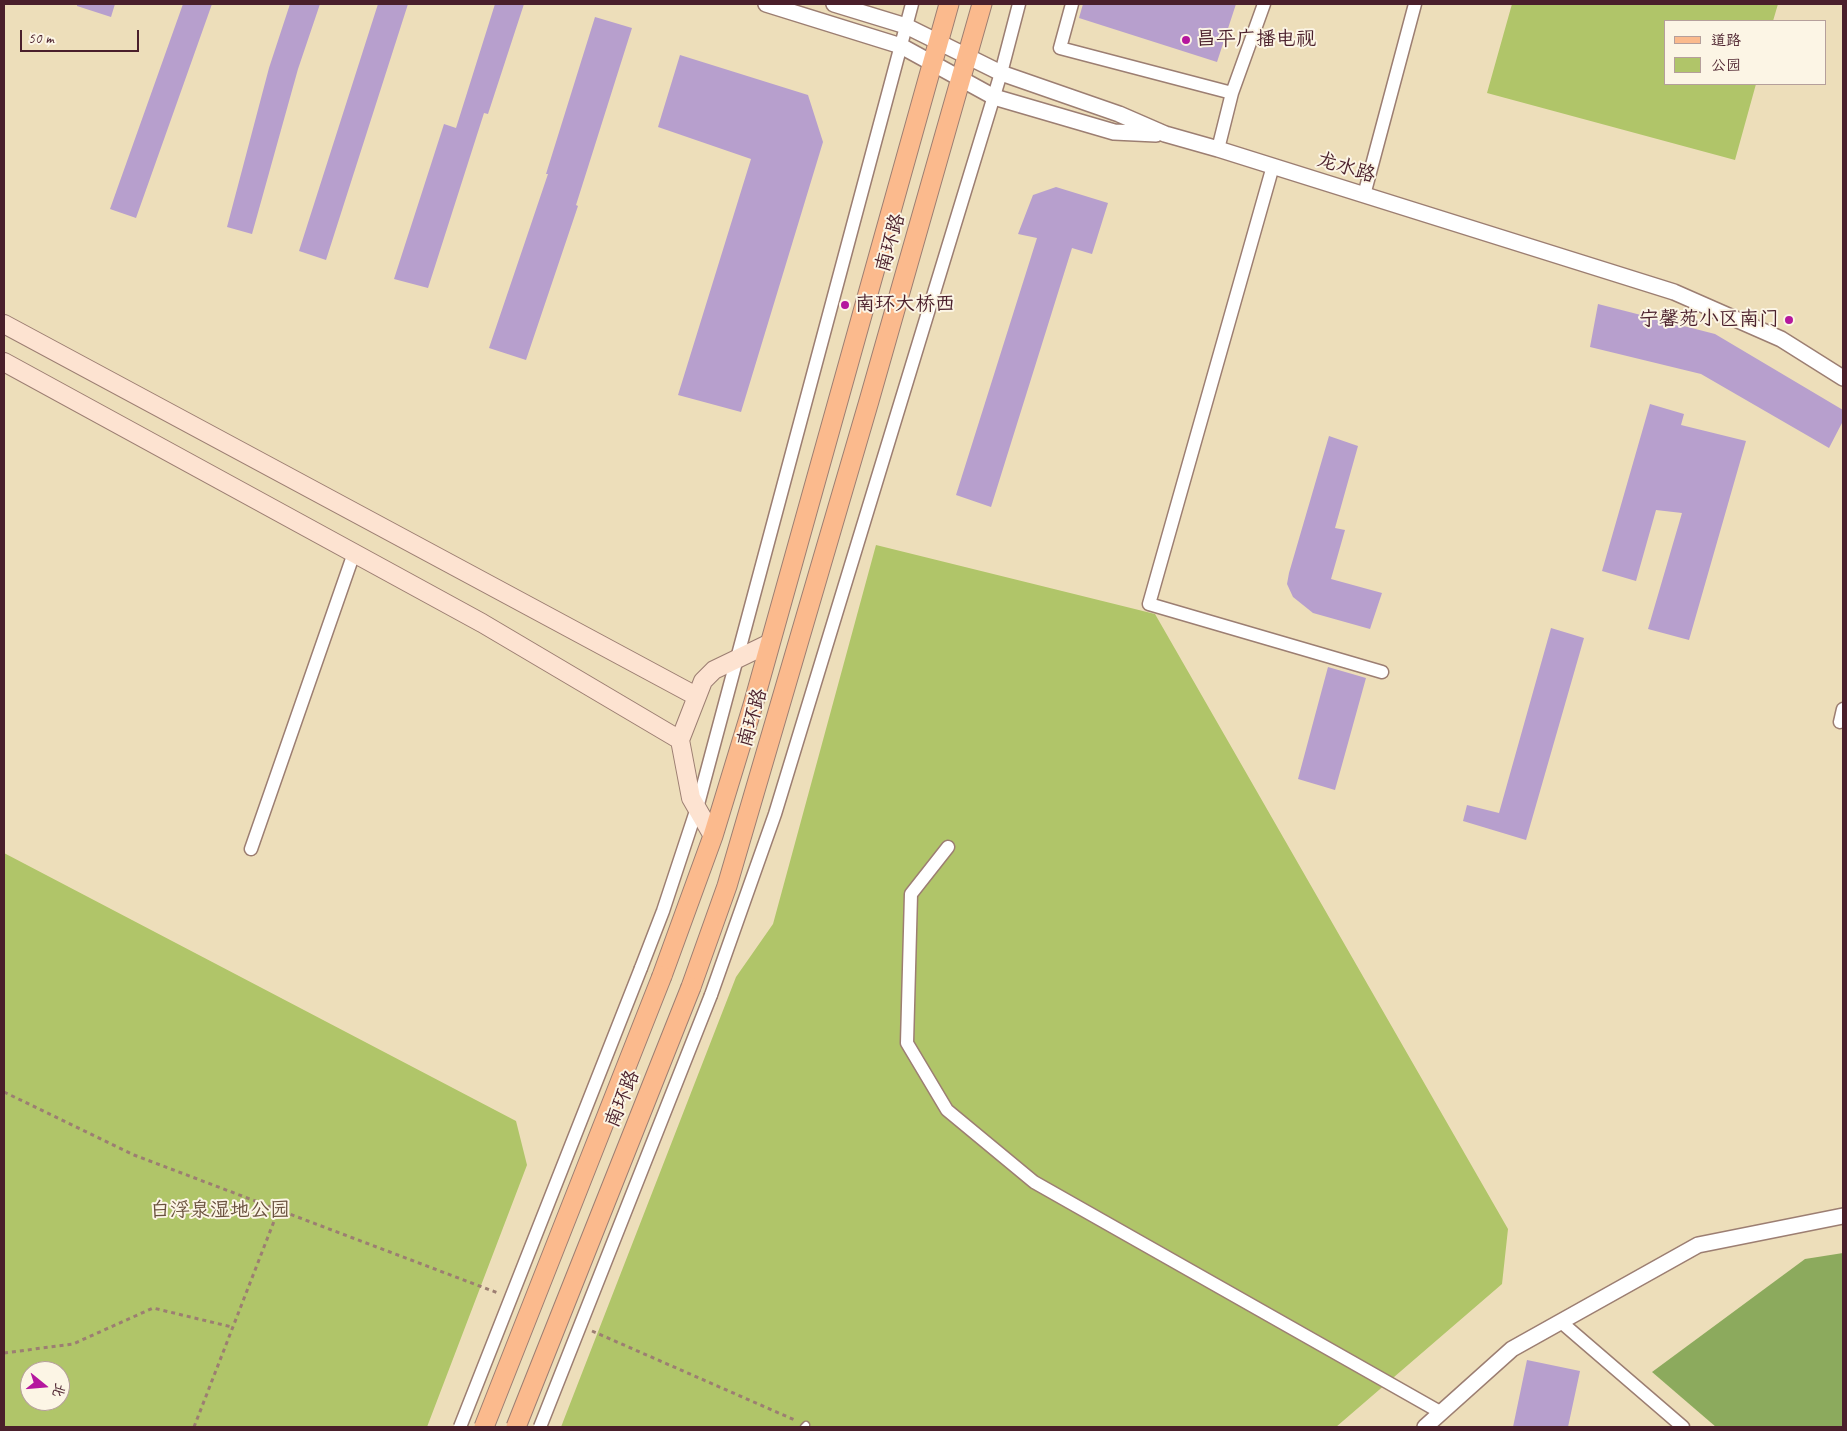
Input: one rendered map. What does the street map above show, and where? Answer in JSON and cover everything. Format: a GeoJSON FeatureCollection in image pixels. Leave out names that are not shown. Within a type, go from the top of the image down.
{"type":"FeatureCollection","features":[{"type":"Feature","properties":{"kind":"main road","name":"南环路"},"geometry":{"type":"LineString","coordinates":[[484,1427],[662,976],[713,836],[753,705],[768,644],[949,4]]}},
{"type":"Feature","properties":{"kind":"main road","name":"南环路"},"geometry":{"type":"LineString","coordinates":[[516,1427],[692,988],[730,876],[982,4]]}},
{"type":"Feature","properties":{"kind":"main road"},"geometry":{"type":"LineString","coordinates":[[4,324],[696,696]]}},
{"type":"Feature","properties":{"kind":"main road"},"geometry":{"type":"LineString","coordinates":[[4,362],[482,623],[680,740]]}},
{"type":"Feature","properties":{"kind":"main road"},"geometry":{"type":"LineString","coordinates":[[713,836],[691,798],[680,740],[703,681],[714,670],[768,644]]}},
{"type":"Feature","properties":{"kind":"street"},"geometry":{"type":"LineString","coordinates":[[766,4],[901,46],[994,97],[1114,132],[1165,134]]}},
{"type":"Feature","properties":{"kind":"street","name":"龙水路"},"geometry":{"type":"LineString","coordinates":[[834,4],[906,26],[1001,73],[1119,114],[1165,134],[1674,292],[1781,339],[1843,378]]}},
{"type":"Feature","properties":{"kind":"street"},"geometry":{"type":"LineString","coordinates":[[460,1427],[663,911],[697,808],[912,4]]}},
{"type":"Feature","properties":{"kind":"street"},"geometry":{"type":"LineString","coordinates":[[540,1427],[711,995],[775,814],[994,97],[1018,4]]}},
{"type":"Feature","properties":{"kind":"street"},"geometry":{"type":"LineString","coordinates":[[1072,4],[1060,48],[1232,93]]}},
{"type":"Feature","properties":{"kind":"street"},"geometry":{"type":"LineString","coordinates":[[1218,149],[1232,93],[1264,4]]}},
{"type":"Feature","properties":{"kind":"street"},"geometry":{"type":"LineString","coordinates":[[1364,195],[1415,4]]}},
{"type":"Feature","properties":{"kind":"street"},"geometry":{"type":"LineString","coordinates":[[1273,166],[1149,604],[1382,672]]}},
{"type":"Feature","properties":{"kind":"street"},"geometry":{"type":"LineString","coordinates":[[251,849],[354,553]]}},
{"type":"Feature","properties":{"kind":"street"},"geometry":{"type":"LineString","coordinates":[[1840,722],[1843,709]]}},
{"type":"Feature","properties":{"kind":"street"},"geometry":{"type":"LineString","coordinates":[[948,848],[911,894],[907,1043],[947,1110],[1034,1182],[1440,1412]]}},
{"type":"Feature","properties":{"kind":"street"},"geometry":{"type":"LineString","coordinates":[[1425,1427],[1512,1349],[1698,1245],[1843,1216]]}},
{"type":"Feature","properties":{"kind":"street"},"geometry":{"type":"LineString","coordinates":[[1561,1322],[1683,1427]]}},
{"type":"Feature","properties":{"kind":"path"},"geometry":{"type":"LineString","coordinates":[[4,1092],[134,1155],[499,1293]]}},
{"type":"Feature","properties":{"kind":"path"},"geometry":{"type":"LineString","coordinates":[[194,1427],[278,1211]]}},
{"type":"Feature","properties":{"kind":"path"},"geometry":{"type":"LineString","coordinates":[[4,1352],[73,1344],[153,1308],[232,1327]]}},
{"type":"Feature","properties":{"kind":"path"},"geometry":{"type":"LineString","coordinates":[[589,1330],[805,1426]]}},
{"type":"Feature","properties":{"kind":"green space"},"geometry":{"type":"Polygon","coordinates":[[[1512,4],[1778,4],[1773,20],[1664,20],[1664,85],[1756,85],[1735,160],[1487,93],[1512,4]]]}},
{"type":"Feature","properties":{"kind":"green space"},"geometry":{"type":"Polygon","coordinates":[[[876,545],[1155,614],[1508,1229],[1502,1284],[1336,1427],[561,1427],[736,977],[773,924],[876,545]]]}},
{"type":"Feature","properties":{"kind":"green space","name":"白浮泉湿地公园"},"geometry":{"type":"Polygon","coordinates":[[[4,853],[516,1121],[527,1165],[427,1427],[4,1427],[4,853]]]}},
{"type":"Feature","properties":{"kind":"green space"},"geometry":{"type":"Polygon","coordinates":[[[1843,1253],[1843,1427],[1716,1427],[1652,1372],[1805,1259],[1843,1253]]]}},
{"type":"Feature","properties":{"kind":"building"},"geometry":{"type":"Polygon","coordinates":[[[77,4],[115,4],[111,17],[77,6],[77,4]]]}},
{"type":"Feature","properties":{"kind":"building"},"geometry":{"type":"Polygon","coordinates":[[[183,4],[212,4],[136,218],[110,209],[183,4]]]}},
{"type":"Feature","properties":{"kind":"building"},"geometry":{"type":"Polygon","coordinates":[[[290,4],[320,4],[298,69],[252,234],[227,227],[269,68],[290,4]]]}},
{"type":"Feature","properties":{"kind":"building"},"geometry":{"type":"Polygon","coordinates":[[[378,4],[408,4],[326,260],[299,251],[378,4]]]}},
{"type":"Feature","properties":{"kind":"building"},"geometry":{"type":"Polygon","coordinates":[[[495,4],[524,4],[488,114],[484,113],[428,288],[394,279],[444,124],[456,128],[495,4]]]}},
{"type":"Feature","properties":{"kind":"building","name":"昌平广播电视"},"geometry":{"type":"Polygon","coordinates":[[[1083,4],[1236,4],[1217,62],[1079,18],[1083,4]]]}},
{"type":"Feature","properties":{"kind":"building"},"geometry":{"type":"Polygon","coordinates":[[[595,17],[632,28],[576,205],[578,206],[526,360],[489,348],[548,174],[546,174],[595,17]]]}},
{"type":"Feature","properties":{"kind":"building"},"geometry":{"type":"Polygon","coordinates":[[[680,55],[808,95],[823,142],[741,412],[678,395],[751,159],[658,127],[680,55]]]}},
{"type":"Feature","properties":{"kind":"building"},"geometry":{"type":"Polygon","coordinates":[[[1056,187],[1108,203],[1092,254],[1072,248],[991,507],[956,495],[1037,238],[1018,234],[1033,195],[1056,187]]]}},
{"type":"Feature","properties":{"kind":"building"},"geometry":{"type":"Polygon","coordinates":[[[1598,304],[1715,334],[1843,410],[1843,421],[1829,448],[1701,374],[1590,347],[1598,304]]]}},
{"type":"Feature","properties":{"kind":"building"},"geometry":{"type":"Polygon","coordinates":[[[1650,404],[1684,414],[1681,425],[1746,441],[1689,640],[1648,629],[1682,513],[1656,510],[1636,581],[1602,571],[1650,404]]]}},
{"type":"Feature","properties":{"kind":"building"},"geometry":{"type":"Polygon","coordinates":[[[1329,436],[1358,446],[1335,528],[1345,530],[1331,579],[1382,593],[1370,629],[1313,613],[1293,597],[1287,584],[1329,436]]]}},
{"type":"Feature","properties":{"kind":"building"},"geometry":{"type":"Polygon","coordinates":[[[1551,628],[1584,638],[1526,840],[1463,821],[1467,805],[1499,813],[1551,628]]]}},
{"type":"Feature","properties":{"kind":"building"},"geometry":{"type":"Polygon","coordinates":[[[1328,667],[1366,678],[1335,790],[1298,779],[1328,667]]]}},
{"type":"Feature","properties":{"kind":"building"},"geometry":{"type":"Polygon","coordinates":[[[1527,1360],[1580,1371],[1568,1427],[1513,1427],[1527,1360]]]}},
{"type":"Feature","properties":{"kind":"place","name":"昌平广播电视"},"geometry":{"type":"Point","coordinates":[1186,40]}},
{"type":"Feature","properties":{"kind":"place","name":"南环大桥西"},"geometry":{"type":"Point","coordinates":[845,305]}},
{"type":"Feature","properties":{"kind":"place","name":"宁馨苑小区南门"},"geometry":{"type":"Point","coordinates":[1789,320]}}]}
